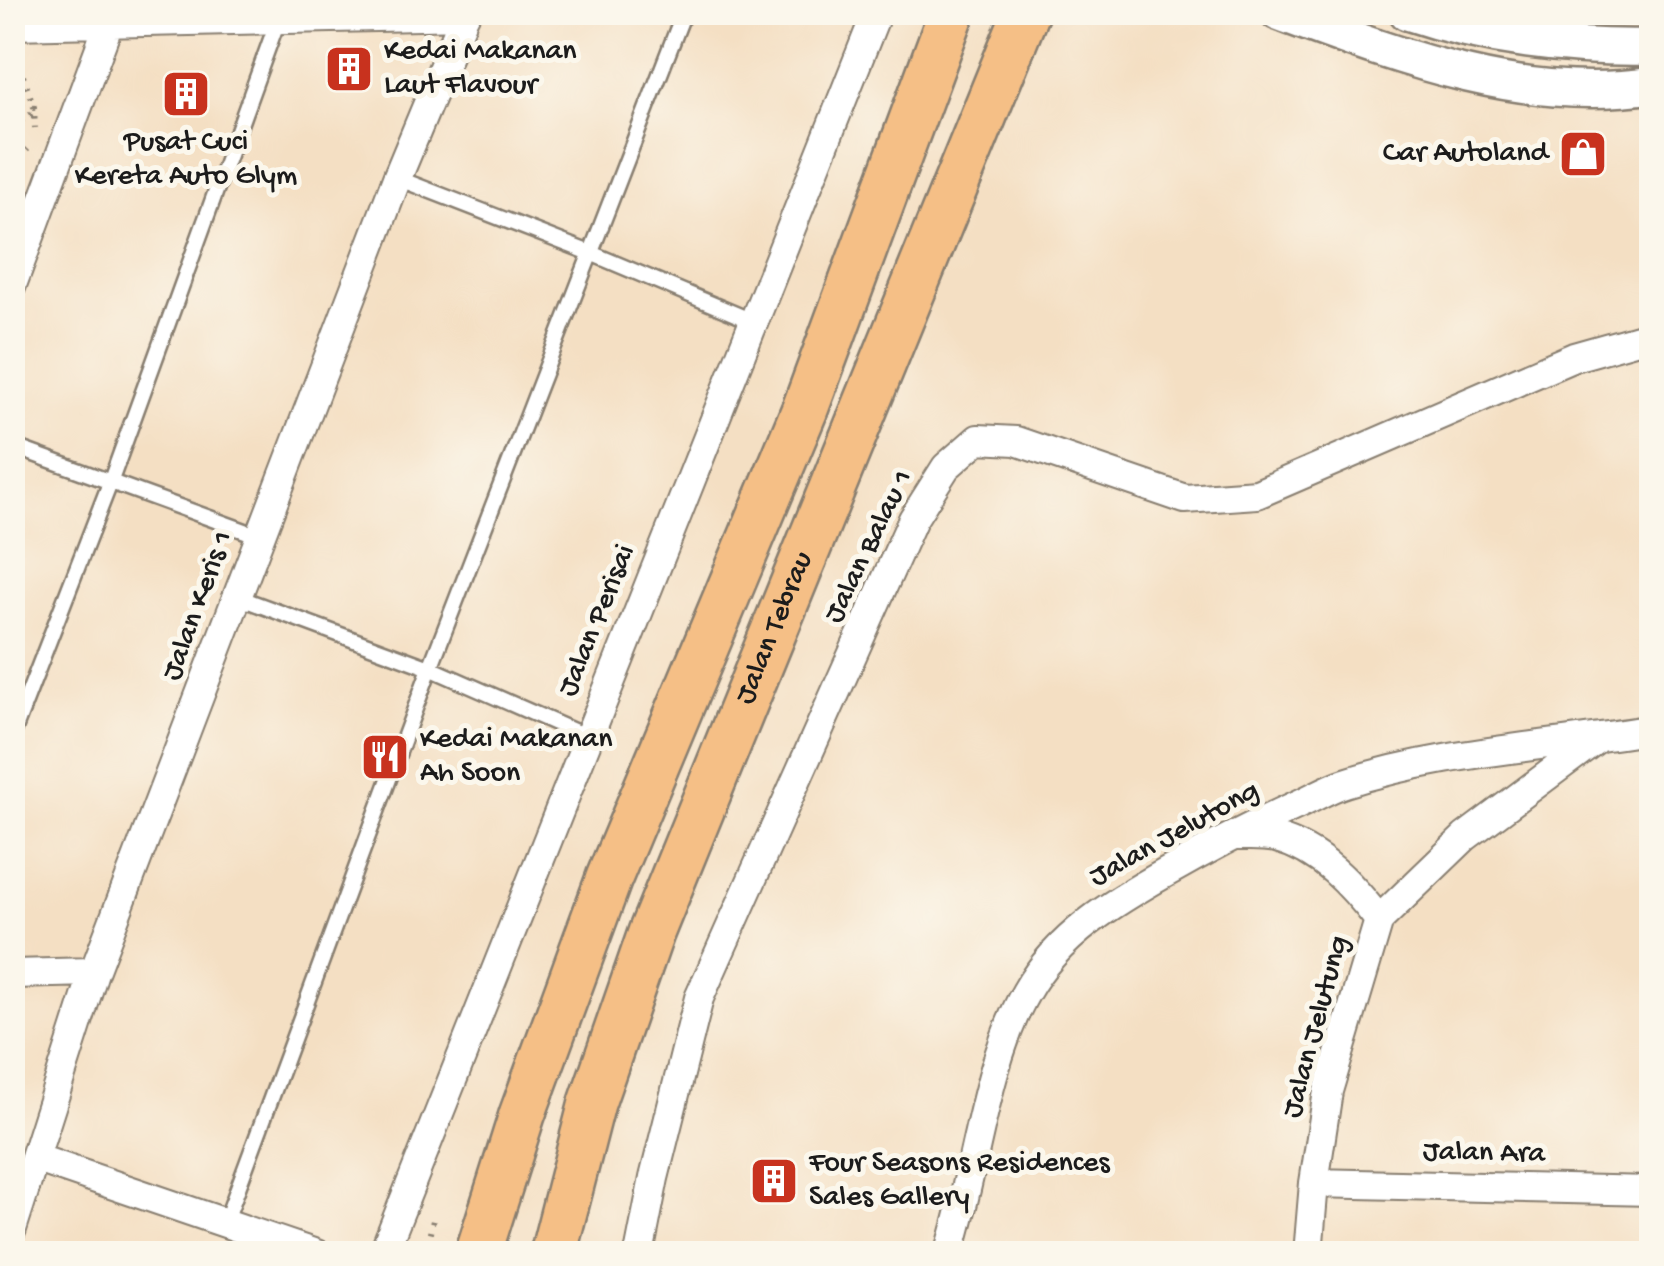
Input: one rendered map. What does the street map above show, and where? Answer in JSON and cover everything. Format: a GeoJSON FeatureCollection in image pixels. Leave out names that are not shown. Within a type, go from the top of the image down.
{"type":"FeatureCollection","features":[{"type":"Feature","properties":{"kind":"highway","name":"Jalan Tebrau"},"geometry":{"type":"LineString","coordinates":[[552,1254],[592,1103],[651,933],[1028,14]]}},
{"type":"Feature","properties":{"kind":"highway","name":"Jalan Tebrau"},"geometry":{"type":"LineString","coordinates":[[478,1254],[522,1115],[609,878],[805,408],[950,15]]}},
{"type":"Feature","properties":{"kind":"street","name":"Jalan Perisai"},"geometry":{"type":"LineString","coordinates":[[383,1254],[877,12]]}},
{"type":"Feature","properties":{"kind":"street"},"geometry":{"type":"LineString","coordinates":[[1278,12],[1409,58],[1477,76],[1554,88],[1652,85]]}},
{"type":"Feature","properties":{"kind":"street"},"geometry":{"type":"LineString","coordinates":[[1407,12],[1567,44],[1652,47]]}},
{"type":"Feature","properties":{"kind":"street"},"geometry":{"type":"LineString","coordinates":[[12,24],[465,14]]}},
{"type":"Feature","properties":{"kind":"street","name":"Jalan Keris 1"},"geometry":{"type":"LineString","coordinates":[[12,1229],[94,972],[397,178],[465,14]]}},
{"type":"Feature","properties":{"kind":"street"},"geometry":{"type":"LineString","coordinates":[[12,284],[96,20]]}},
{"type":"Feature","properties":{"kind":"street","name":"Jalan Balau 1"},"geometry":{"type":"LineString","coordinates":[[639,1254],[699,998],[836,699],[913,519],[946,467],[978,439],[1016,441],[1185,499],[1257,494],[1574,357],[1652,336]]}},
{"type":"Feature","properties":{"kind":"street","name":"Jalan Jelutong"},"geometry":{"type":"LineString","coordinates":[[950,1254],[999,1055],[1026,991],[1070,935],[1130,893],[1232,835],[1344,784],[1498,750],[1652,728]]}},
{"type":"Feature","properties":{"kind":"street","name":"Jalan Jelutung"},"geometry":{"type":"LineString","coordinates":[[1308,1254],[1328,1092],[1380,920],[1466,836],[1596,739]]}},
{"type":"Feature","properties":{"kind":"street"},"geometry":{"type":"LineString","coordinates":[[1232,835],[1276,838],[1310,854],[1349,882],[1380,920]]}},
{"type":"Feature","properties":{"kind":"street"},"geometry":{"type":"LineString","coordinates":[[12,974],[94,972]]}},
{"type":"Feature","properties":{"kind":"street"},"geometry":{"type":"LineString","coordinates":[[35,1158],[316,1254]]}},
{"type":"Feature","properties":{"kind":"street","name":"Jalan Ara"},"geometry":{"type":"LineString","coordinates":[[1314,1182],[1652,1191]]}},
{"type":"Feature","properties":{"kind":"lane"},"geometry":{"type":"LineString","coordinates":[[225,1223],[430,668],[684,12]]}},
{"type":"Feature","properties":{"kind":"lane"},"geometry":{"type":"LineString","coordinates":[[12,736],[110,483],[278,19]]}},
{"type":"Feature","properties":{"kind":"lane"},"geometry":{"type":"LineString","coordinates":[[397,178],[752,321]]}},
{"type":"Feature","properties":{"kind":"lane"},"geometry":{"type":"LineString","coordinates":[[12,446],[259,536]]}},
{"type":"Feature","properties":{"kind":"lane"},"geometry":{"type":"LineString","coordinates":[[238,597],[430,668],[587,738]]}},
{"type":"Feature","properties":{"kind":"path"},"geometry":{"type":"LineString","coordinates":[[12,165],[31,146],[34,112],[23,76]]}},
{"type":"Feature","properties":{"kind":"path"},"geometry":{"type":"LineString","coordinates":[[12,126],[34,112]]}},
{"type":"Feature","properties":{"kind":"place","name":"Kedai Makanan Laut Flavour"},"geometry":{"type":"Point","coordinates":[349,69]}},
{"type":"Feature","properties":{"kind":"place","name":"Pusat Cuci Kereta Auto Glym"},"geometry":{"type":"Point","coordinates":[186,94]}},
{"type":"Feature","properties":{"kind":"place","name":"Car Autoland"},"geometry":{"type":"Point","coordinates":[1583,154]}},
{"type":"Feature","properties":{"kind":"place","name":"Kedai Makanan Ah Soon"},"geometry":{"type":"Point","coordinates":[385,757]}},
{"type":"Feature","properties":{"kind":"place","name":"Four Seasons Residences Sales Gallery"},"geometry":{"type":"Point","coordinates":[774,1181]}}]}
